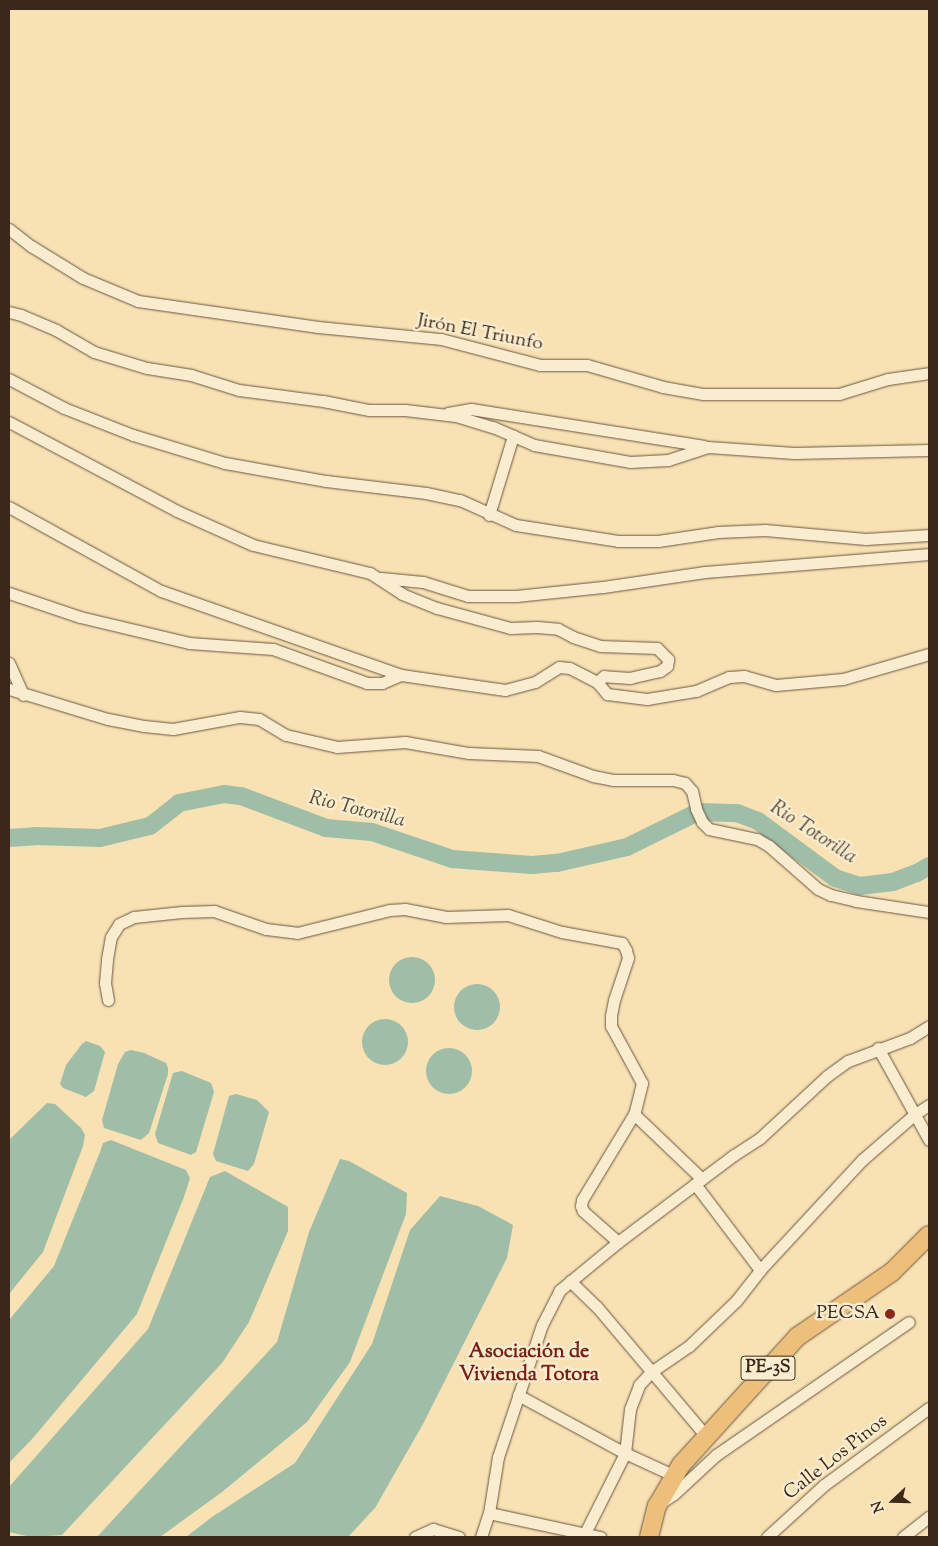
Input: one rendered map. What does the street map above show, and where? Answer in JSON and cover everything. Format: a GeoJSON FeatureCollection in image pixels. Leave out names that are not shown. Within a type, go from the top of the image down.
{"type":"FeatureCollection","features":[{"type":"Feature","properties":{"kind":"highway","name":"PE-3S"},"geometry":{"type":"LineString","coordinates":[[649,1537],[657,1506],[675,1476],[706,1436],[797,1337],[892,1272],[929,1235]]}},
{"type":"Feature","properties":{"kind":"street","name":"Jirón El Triunfo"},"geometry":{"type":"LineString","coordinates":[[9,228],[31,246],[83,278],[138,301],[318,328],[441,339],[540,365],[587,365],[663,387],[695,393],[801,396],[839,394],[888,379],[929,374]]}},
{"type":"Feature","properties":{"kind":"street"},"geometry":{"type":"LineString","coordinates":[[9,312],[56,330],[94,352],[147,368],[191,375],[239,390],[324,401],[369,410],[405,410],[441,415],[474,422],[534,445],[630,462],[668,460],[708,447]]}},
{"type":"Feature","properties":{"kind":"street"},"geometry":{"type":"LineString","coordinates":[[9,379],[64,408],[133,435],[225,463],[326,481],[426,493],[460,500],[516,526],[618,540],[658,541],[718,532],[765,530],[866,539],[929,535]]}},
{"type":"Feature","properties":{"kind":"street"},"geometry":{"type":"LineString","coordinates":[[441,415],[471,409],[708,447],[794,453],[929,450]]}},
{"type":"Feature","properties":{"kind":"street"},"geometry":{"type":"LineString","coordinates":[[9,422],[177,512],[254,545],[370,573],[402,594],[437,608],[510,628],[537,626],[558,629],[573,638],[600,646],[657,648],[668,659],[667,666],[660,671],[630,678],[604,676],[598,682]]}},
{"type":"Feature","properties":{"kind":"street"},"geometry":{"type":"LineString","coordinates":[[489,515],[513,436]]}},
{"type":"Feature","properties":{"kind":"street"},"geometry":{"type":"LineString","coordinates":[[9,507],[161,591],[401,675],[505,690],[535,682],[559,668],[569,668],[598,682],[607,694],[647,699],[696,691],[730,678],[744,676],[776,685],[843,679],[929,654]]}},
{"type":"Feature","properties":{"kind":"street"},"geometry":{"type":"LineString","coordinates":[[380,578],[423,582],[468,596],[516,596],[603,587],[705,572],[929,554]]}},
{"type":"Feature","properties":{"kind":"street"},"geometry":{"type":"LineString","coordinates":[[9,593],[80,617],[189,643],[273,649],[367,683],[382,683],[401,675]]}},
{"type":"Feature","properties":{"kind":"street"},"geometry":{"type":"LineString","coordinates":[[10,666],[23,695]]}},
{"type":"Feature","properties":{"kind":"street"},"geometry":{"type":"LineString","coordinates":[[9,689],[23,695],[144,726],[173,729],[240,717],[259,719],[286,734],[336,747],[405,742],[469,753],[538,756],[593,776],[613,780],[673,780],[685,783],[692,791],[696,809],[702,822],[709,829],[758,839],[769,846],[818,889],[831,896],[929,912]]}},
{"type":"Feature","properties":{"kind":"street"},"geometry":{"type":"LineString","coordinates":[[108,1000],[106,983],[111,937],[119,924],[134,917],[182,912],[214,912],[266,929],[297,933],[341,924],[390,910],[404,909],[446,917],[508,915],[562,932],[622,943],[628,958],[611,1016],[616,1036],[642,1083],[634,1114],[582,1200],[584,1211],[618,1242]]}},
{"type":"Feature","properties":{"kind":"street"},"geometry":{"type":"LineString","coordinates":[[481,1537],[489,1513],[498,1457],[542,1325],[560,1290],[618,1242],[698,1181],[760,1138],[834,1071],[848,1061],[878,1048],[910,1038],[929,1026]]}},
{"type":"Feature","properties":{"kind":"street"},"geometry":{"type":"LineString","coordinates":[[878,1048],[929,1140]]}},
{"type":"Feature","properties":{"kind":"street"},"geometry":{"type":"LineString","coordinates":[[583,1535],[625,1453],[632,1401],[639,1385],[651,1372],[689,1346],[736,1301],[760,1270],[862,1160],[915,1114],[929,1105]]}},
{"type":"Feature","properties":{"kind":"street"},"geometry":{"type":"LineString","coordinates":[[634,1114],[698,1181],[760,1270]]}},
{"type":"Feature","properties":{"kind":"street"},"geometry":{"type":"LineString","coordinates":[[570,1281],[597,1306],[706,1436]]}},
{"type":"Feature","properties":{"kind":"street"},"geometry":{"type":"LineString","coordinates":[[657,1506],[674,1494],[716,1455],[909,1322]]}},
{"type":"Feature","properties":{"kind":"street"},"geometry":{"type":"LineString","coordinates":[[518,1395],[625,1453],[675,1476]]}},
{"type":"Feature","properties":{"kind":"street","name":"Calle Los Pinos"},"geometry":{"type":"LineString","coordinates":[[768,1537],[824,1485],[929,1408]]}},
{"type":"Feature","properties":{"kind":"street"},"geometry":{"type":"LineString","coordinates":[[489,1513],[583,1535],[600,1537]]}},
{"type":"Feature","properties":{"kind":"street"},"geometry":{"type":"LineString","coordinates":[[903,1537],[929,1517]]}},
{"type":"Feature","properties":{"kind":"street"},"geometry":{"type":"LineString","coordinates":[[416,1537],[433,1529],[459,1537]]}},
{"type":"Feature","properties":{"kind":"shaded area"},"geometry":{"type":"Polygon","coordinates":[[[407,957],[417,957],[431,967],[435,980],[431,993],[425,999],[417,1003],[407,1003],[393,993],[389,985],[389,975],[399,961],[407,957]]]}},
{"type":"Feature","properties":{"kind":"shaded area"},"geometry":{"type":"Polygon","coordinates":[[[472,984],[482,984],[496,994],[500,1007],[496,1020],[490,1026],[482,1030],[472,1030],[458,1020],[454,1012],[454,1002],[464,988],[472,984]]]}},
{"type":"Feature","properties":{"kind":"shaded area"},"geometry":{"type":"Polygon","coordinates":[[[380,1019],[390,1019],[404,1029],[408,1042],[404,1055],[398,1061],[390,1065],[380,1065],[366,1055],[362,1047],[362,1037],[372,1023],[380,1019]]]}},
{"type":"Feature","properties":{"kind":"shaded area"},"geometry":{"type":"Polygon","coordinates":[[[86,1041],[100,1046],[105,1052],[94,1091],[86,1097],[63,1088],[60,1084],[66,1065],[86,1041]]]}},
{"type":"Feature","properties":{"kind":"shaded area"},"geometry":{"type":"Polygon","coordinates":[[[444,1048],[454,1048],[468,1058],[472,1071],[468,1084],[462,1090],[454,1094],[444,1094],[430,1084],[426,1076],[426,1066],[436,1052],[444,1048]]]}},
{"type":"Feature","properties":{"kind":"shaded area"},"geometry":{"type":"Polygon","coordinates":[[[131,1050],[144,1053],[166,1063],[168,1068],[168,1074],[149,1133],[141,1140],[104,1128],[102,1120],[118,1064],[125,1052],[131,1050]]]}},
{"type":"Feature","properties":{"kind":"shaded area"},"geometry":{"type":"Polygon","coordinates":[[[182,1071],[211,1083],[214,1092],[196,1152],[191,1155],[158,1143],[155,1134],[173,1073],[182,1071]]]}},
{"type":"Feature","properties":{"kind":"shaded area"},"geometry":{"type":"Polygon","coordinates":[[[236,1094],[257,1100],[269,1112],[254,1164],[248,1171],[216,1161],[213,1154],[229,1096],[236,1094]]]}},
{"type":"Feature","properties":{"kind":"shaded area"},"geometry":{"type":"Polygon","coordinates":[[[47,1103],[55,1104],[81,1128],[85,1135],[83,1146],[43,1252],[9,1294],[9,1140],[47,1103]]]}},
{"type":"Feature","properties":{"kind":"shaded area"},"geometry":{"type":"Polygon","coordinates":[[[111,1140],[186,1170],[190,1178],[184,1197],[137,1314],[33,1438],[9,1463],[9,1320],[54,1266],[103,1143],[111,1140]]]}},
{"type":"Feature","properties":{"kind":"shaded area"},"geometry":{"type":"Polygon","coordinates":[[[340,1159],[349,1161],[407,1193],[406,1214],[350,1362],[307,1422],[222,1492],[160,1537],[97,1537],[277,1342],[309,1232],[340,1159]]]}},
{"type":"Feature","properties":{"kind":"shaded area"},"geometry":{"type":"Polygon","coordinates":[[[225,1171],[288,1207],[288,1231],[249,1322],[222,1363],[62,1535],[31,1537],[9,1532],[9,1487],[148,1329],[210,1177],[225,1171]]]}},
{"type":"Feature","properties":{"kind":"shaded area"},"geometry":{"type":"Polygon","coordinates":[[[440,1196],[478,1206],[513,1225],[507,1258],[423,1424],[375,1508],[348,1537],[186,1537],[212,1517],[295,1463],[372,1344],[410,1230],[440,1196]]]}},
{"type":"Feature","properties":{"kind":"waterway","name":"Rio Totorilla"},"geometry":{"type":"LineString","coordinates":[[9,838],[35,836],[100,838],[150,826],[179,803],[224,794],[241,796],[326,828],[372,832],[452,859],[532,865],[557,863],[627,847],[696,813]]}},
{"type":"Feature","properties":{"kind":"waterway","name":"Rio Totorilla"},"geometry":{"type":"LineString","coordinates":[[699,812],[737,813],[758,821],[835,878],[860,886],[893,882],[917,873],[929,866]]}},
{"type":"Feature","properties":{"kind":"place","name":"PECSA"},"geometry":{"type":"Point","coordinates":[890,1314]}},
{"type":"Feature","properties":{"kind":"district","name":"Asociación de Vivienda Totora"},"geometry":{"type":"Point","coordinates":[529,1364]}}]}
